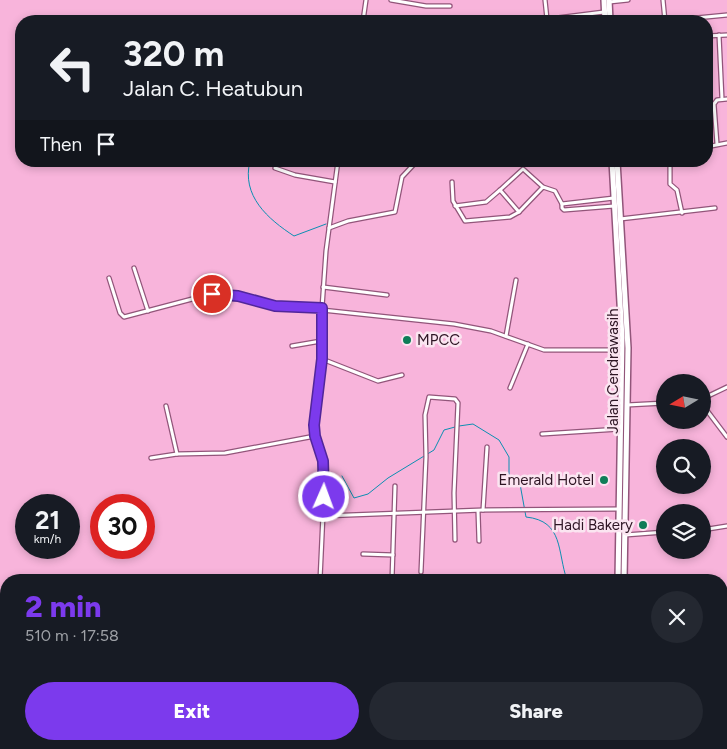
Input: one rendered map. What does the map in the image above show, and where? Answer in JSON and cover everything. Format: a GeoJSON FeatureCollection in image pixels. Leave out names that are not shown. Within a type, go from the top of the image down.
{"type":"FeatureCollection","features":[{"type":"Feature","properties":{"kind":"main road"},"geometry":{"type":"LineString","coordinates":[[604,15],[608,1]]}},
{"type":"Feature","properties":{"kind":"main road"},"geometry":{"type":"LineString","coordinates":[[608,1],[609,15]]}},
{"type":"Feature","properties":{"kind":"main road","name":"Jalan Cendrawasih"},"geometry":{"type":"LineString","coordinates":[[612,167],[621,350],[618,574]]}},
{"type":"Feature","properties":{"kind":"main road","name":"Jalan Cendrawasih"},"geometry":{"type":"LineString","coordinates":[[617,167],[628,348],[624,574]]}},
{"type":"Feature","properties":{"kind":"street"},"geometry":{"type":"LineString","coordinates":[[364,15],[366,0]]}},
{"type":"Feature","properties":{"kind":"street"},"geometry":{"type":"LineString","coordinates":[[391,0],[426,6],[450,6]]}},
{"type":"Feature","properties":{"kind":"street"},"geometry":{"type":"LineString","coordinates":[[545,0],[546,15]]}},
{"type":"Feature","properties":{"kind":"street"},"geometry":{"type":"LineString","coordinates":[[608,1],[628,0]]}},
{"type":"Feature","properties":{"kind":"street"},"geometry":{"type":"LineString","coordinates":[[663,0],[664,15]]}},
{"type":"Feature","properties":{"kind":"street"},"geometry":{"type":"LineString","coordinates":[[583,15],[604,12]]}},
{"type":"Feature","properties":{"kind":"street"},"geometry":{"type":"LineString","coordinates":[[713,16],[727,15]]}},
{"type":"Feature","properties":{"kind":"street"},"geometry":{"type":"LineString","coordinates":[[713,35],[727,35]]}},
{"type":"Feature","properties":{"kind":"street"},"geometry":{"type":"LineString","coordinates":[[719,35],[722,100]]}},
{"type":"Feature","properties":{"kind":"street"},"geometry":{"type":"LineString","coordinates":[[717,144],[714,104],[717,100],[727,99]]}},
{"type":"Feature","properties":{"kind":"street"},"geometry":{"type":"LineString","coordinates":[[713,145],[727,143]]}},
{"type":"Feature","properties":{"kind":"street"},"geometry":{"type":"LineString","coordinates":[[320,574],[325,471],[315,436],[315,412],[322,359],[323,287],[337,167]]}},
{"type":"Feature","properties":{"kind":"street"},"geometry":{"type":"LineString","coordinates":[[329,228],[395,212],[402,177],[411,167]]}},
{"type":"Feature","properties":{"kind":"street"},"geometry":{"type":"LineString","coordinates":[[670,167],[669,182],[677,190],[682,213]]}},
{"type":"Feature","properties":{"kind":"street"},"geometry":{"type":"LineString","coordinates":[[275,168],[295,175],[335,182]]}},
{"type":"Feature","properties":{"kind":"street"},"geometry":{"type":"LineString","coordinates":[[455,206],[486,202],[522,169],[543,187],[555,192],[564,210],[615,206]]}},
{"type":"Feature","properties":{"kind":"street"},"geometry":{"type":"LineString","coordinates":[[452,182],[451,193],[455,206],[467,222],[510,217],[519,212],[543,187]]}},
{"type":"Feature","properties":{"kind":"street"},"geometry":{"type":"LineString","coordinates":[[500,190],[519,212]]}},
{"type":"Feature","properties":{"kind":"street"},"geometry":{"type":"LineString","coordinates":[[562,204],[614,198]]}},
{"type":"Feature","properties":{"kind":"street"},"geometry":{"type":"LineString","coordinates":[[620,219],[715,208]]}},
{"type":"Feature","properties":{"kind":"street"},"geometry":{"type":"LineString","coordinates":[[134,268],[148,311]]}},
{"type":"Feature","properties":{"kind":"street"},"geometry":{"type":"LineString","coordinates":[[109,278],[120,312],[124,317],[219,293],[275,306],[322,309],[454,324],[506,336],[548,350],[621,350]]}},
{"type":"Feature","properties":{"kind":"street"},"geometry":{"type":"LineString","coordinates":[[506,336],[516,280]]}},
{"type":"Feature","properties":{"kind":"street"},"geometry":{"type":"LineString","coordinates":[[323,287],[387,295]]}},
{"type":"Feature","properties":{"kind":"street"},"geometry":{"type":"LineString","coordinates":[[292,346],[321,341]]}},
{"type":"Feature","properties":{"kind":"street"},"geometry":{"type":"LineString","coordinates":[[510,388],[528,344]]}},
{"type":"Feature","properties":{"kind":"street"},"geometry":{"type":"LineString","coordinates":[[322,359],[378,380],[402,375]]}},
{"type":"Feature","properties":{"kind":"street"},"geometry":{"type":"LineString","coordinates":[[711,395],[727,387]]}},
{"type":"Feature","properties":{"kind":"street"},"geometry":{"type":"LineString","coordinates":[[421,572],[425,412],[429,397],[455,399],[458,403],[453,511],[455,540]]}},
{"type":"Feature","properties":{"kind":"street"},"geometry":{"type":"LineString","coordinates":[[627,405],[656,403]]}},
{"type":"Feature","properties":{"kind":"street"},"geometry":{"type":"LineString","coordinates":[[166,406],[177,454]]}},
{"type":"Feature","properties":{"kind":"street"},"geometry":{"type":"LineString","coordinates":[[711,416],[727,437]]}},
{"type":"Feature","properties":{"kind":"street"},"geometry":{"type":"LineString","coordinates":[[542,434],[620,429]]}},
{"type":"Feature","properties":{"kind":"street"},"geometry":{"type":"LineString","coordinates":[[151,458],[177,454],[238,451],[315,436]]}},
{"type":"Feature","properties":{"kind":"street"},"geometry":{"type":"LineString","coordinates":[[484,510],[487,447]]}},
{"type":"Feature","properties":{"kind":"street"},"geometry":{"type":"LineString","coordinates":[[392,574],[394,486]]}},
{"type":"Feature","properties":{"kind":"street"},"geometry":{"type":"LineString","coordinates":[[323,516],[484,510],[619,510]]}},
{"type":"Feature","properties":{"kind":"street"},"geometry":{"type":"LineString","coordinates":[[478,511],[479,542]]}},
{"type":"Feature","properties":{"kind":"street"},"geometry":{"type":"LineString","coordinates":[[711,529],[727,526]]}},
{"type":"Feature","properties":{"kind":"street"},"geometry":{"type":"LineString","coordinates":[[625,535],[656,533]]}},
{"type":"Feature","properties":{"kind":"street"},"geometry":{"type":"LineString","coordinates":[[363,554],[393,555]]}},
{"type":"Feature","properties":{"kind":"waterway"},"geometry":{"type":"LineString","coordinates":[[249,167],[249,185],[253,196],[266,214],[275,222],[294,236],[326,224]]}},
{"type":"Feature","properties":{"kind":"waterway"},"geometry":{"type":"LineString","coordinates":[[459,426],[473,424],[499,440],[509,457],[509,477],[520,484],[526,517],[538,520],[553,531],[560,549],[565,574]]}},
{"type":"Feature","properties":{"kind":"waterway"},"geometry":{"type":"LineString","coordinates":[[342,476],[354,498],[368,494],[388,478],[434,450],[444,430],[455,427]]}},
{"type":"Feature","properties":{"kind":"place","name":"MPCC"},"geometry":{"type":"Point","coordinates":[407,340]}},
{"type":"Feature","properties":{"kind":"place","name":"Emerald Hotel"},"geometry":{"type":"Point","coordinates":[604,480]}},
{"type":"Feature","properties":{"kind":"place","name":"Hadi Bakery"},"geometry":{"type":"Point","coordinates":[643,525]}},
{"type":"Feature","properties":{"kind":"route"},"geometry":{"type":"LineString","coordinates":[[212,294],[219,293],[238,296],[275,306],[322,308],[322,359],[314,425],[315,436],[325,471],[324,497]]}}]}
